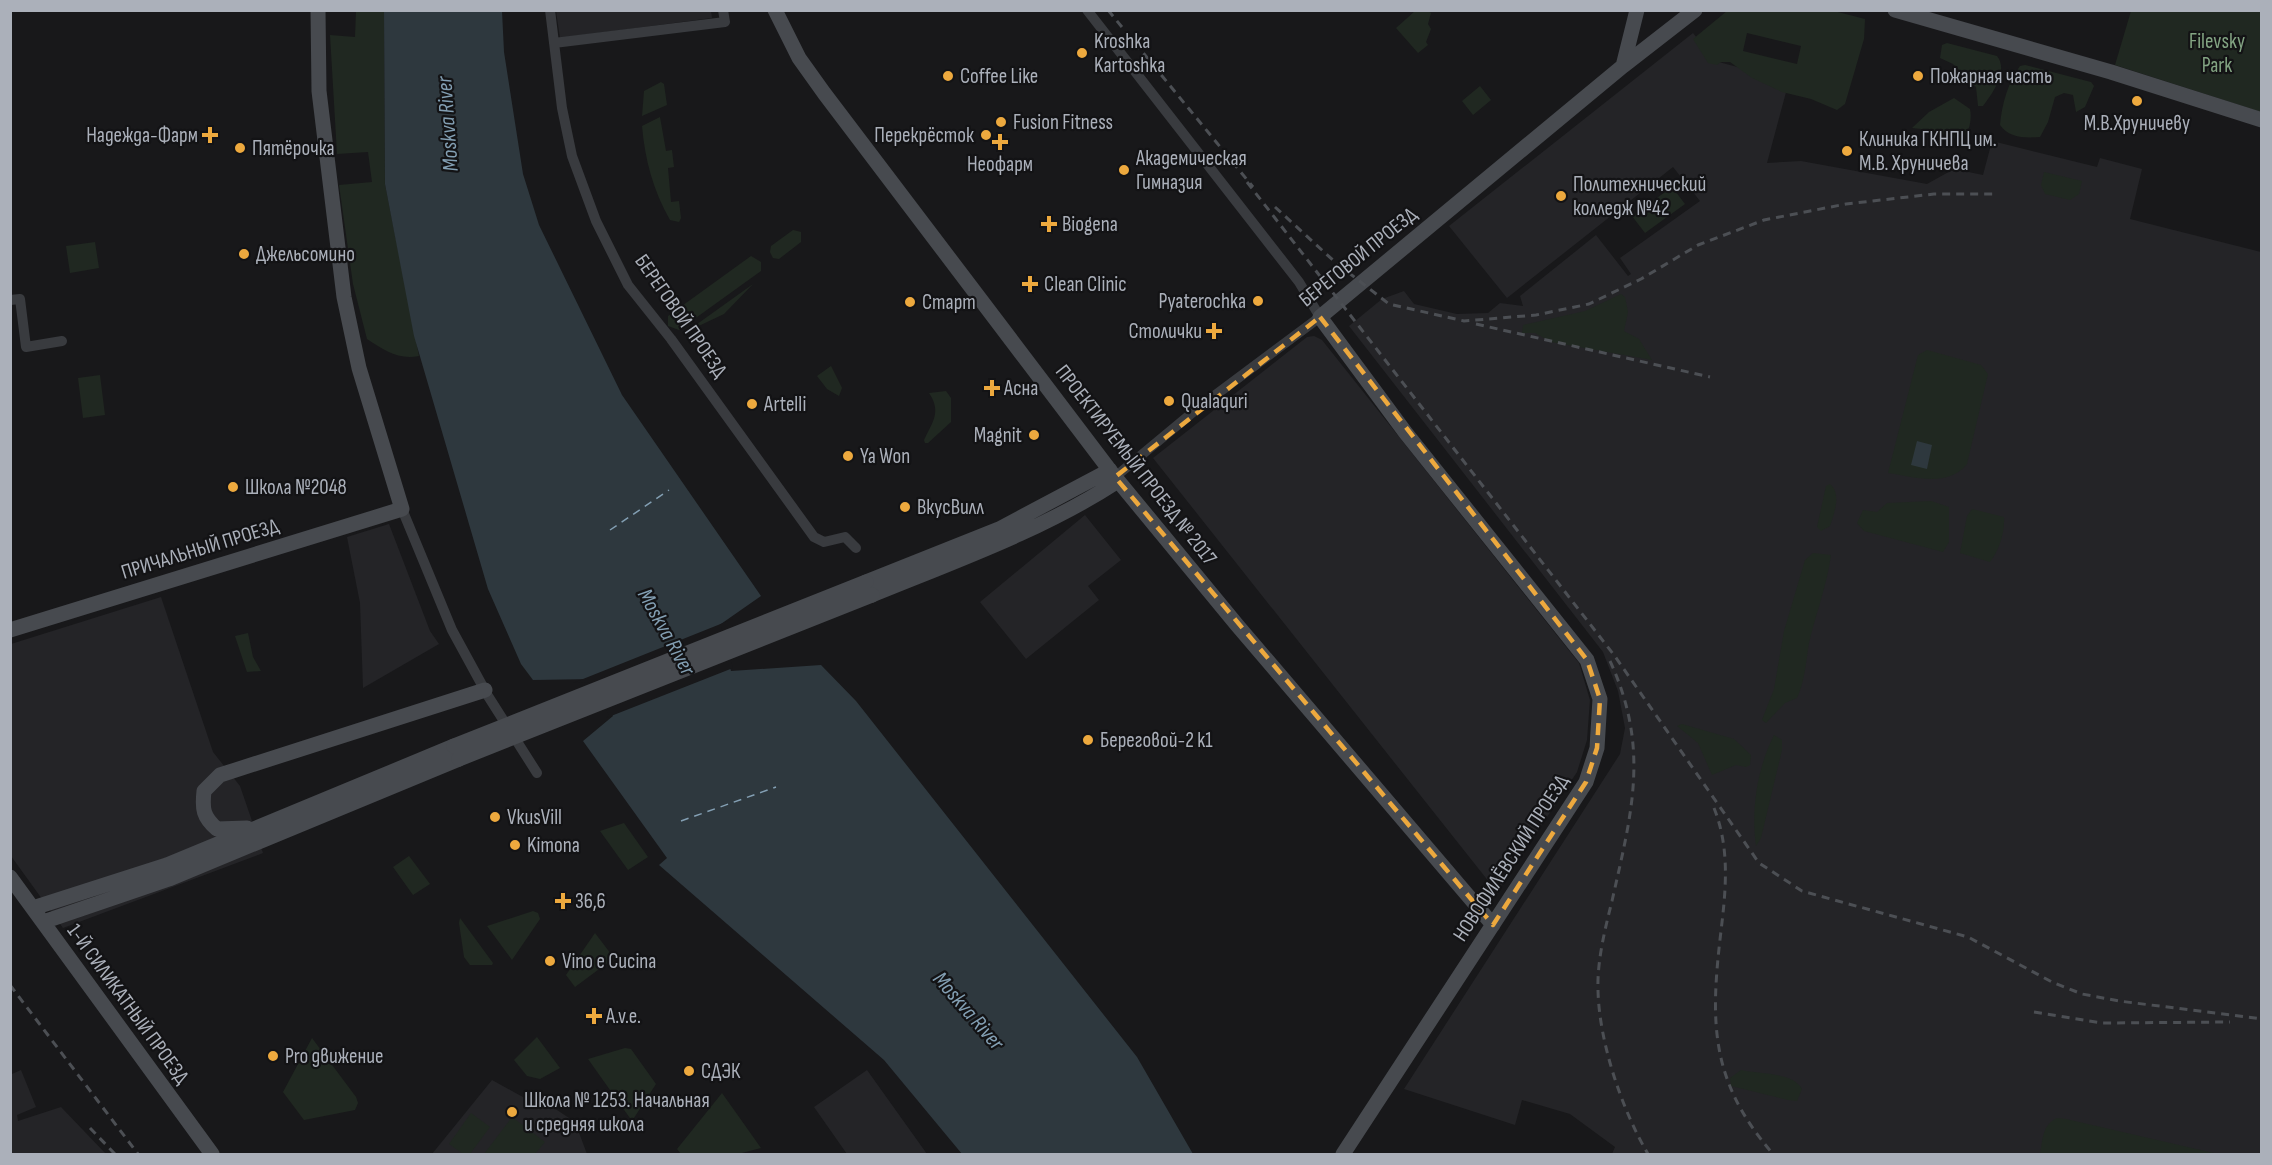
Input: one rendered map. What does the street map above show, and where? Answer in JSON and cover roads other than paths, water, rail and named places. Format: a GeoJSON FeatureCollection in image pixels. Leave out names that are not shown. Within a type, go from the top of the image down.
{"type":"FeatureCollection","features":[{"type":"Feature","properties":{"kind":"street"},"geometry":{"type":"LineString","coordinates":[[318,10],[319,92],[344,297],[359,368],[402,509],[452,630],[485,690],[537,773]]}},
{"type":"Feature","properties":{"kind":"street","name":"БЕРЕГОВОЙ ПРОЕЗД"},"geometry":{"type":"LineString","coordinates":[[550,10],[572,156],[597,220],[628,285],[671,339],[814,537],[821,542],[845,537],[856,548]]}},
{"type":"Feature","properties":{"kind":"street"},"geometry":{"type":"LineString","coordinates":[[554,43],[725,22],[723,10]]}},
{"type":"Feature","properties":{"kind":"street","name":"ПРОЕКТИРУЕМЫЙ ПРОЕЗД № 2017"},"geometry":{"type":"LineString","coordinates":[[775,10],[799,58],[824,93],[1114,476],[1237,625],[1493,925]]}},
{"type":"Feature","properties":{"kind":"street"},"geometry":{"type":"LineString","coordinates":[[1087,10],[1299,282],[1320,317]]}},
{"type":"Feature","properties":{"kind":"street"},"geometry":{"type":"LineString","coordinates":[[1623,66],[1637,10]]}},
{"type":"Feature","properties":{"kind":"street","name":"БЕРЕГОВОЙ ПРОЕЗД"},"geometry":{"type":"LineString","coordinates":[[1114,476],[1214,396],[1320,317],[1623,66],[1695,10]]}},
{"type":"Feature","properties":{"kind":"street"},"geometry":{"type":"LineString","coordinates":[[1895,10],[2133,79],[2262,120]]}},
{"type":"Feature","properties":{"kind":"street"},"geometry":{"type":"LineString","coordinates":[[10,300],[20,299],[26,347],[62,341]]}},
{"type":"Feature","properties":{"kind":"street","name":"НОВОФИЛЁВСКИЙ ПРОЕЗД"},"geometry":{"type":"LineString","coordinates":[[1320,317],[1405,432],[1587,660],[1600,699],[1597,748],[1586,782],[1343,1155]]}},
{"type":"Feature","properties":{"kind":"street"},"geometry":{"type":"LineString","coordinates":[[33,908],[167,865],[278,820],[457,753],[869,589],[1005,540],[1094,497],[1114,476]]}},
{"type":"Feature","properties":{"kind":"street","name":"ПРИЧАЛЬНЫЙ ПРОЕЗД"},"geometry":{"type":"LineString","coordinates":[[10,630],[402,509]]}},
{"type":"Feature","properties":{"kind":"street"},"geometry":{"type":"LineString","coordinates":[[278,820],[244,829],[217,830],[206,820],[202,808],[204,791],[220,775],[485,690]]}},
{"type":"Feature","properties":{"kind":"street"},"geometry":{"type":"LineString","coordinates":[[43,922],[169,879],[457,753]]}},
{"type":"Feature","properties":{"kind":"street","name":"1-Й СИЛИКАТНЫЙ ПРОЕЗД"},"geometry":{"type":"LineString","coordinates":[[10,877],[212,1155]]}},
{"type":"Feature","properties":{"kind":"water","name":"Moskva River"},"geometry":{"type":"Polygon","coordinates":[[[384,11],[502,11],[504,52],[523,174],[539,225],[622,395],[761,596],[718,626],[731,671],[821,665],[856,701],[1137,1057],[1193,1154],[962,1154],[884,1060],[659,865],[667,858],[583,741],[613,716],[593,679],[533,680],[521,664],[488,589],[414,336],[385,184],[384,11]]]}},
{"type":"Feature","properties":{"kind":"water"},"geometry":{"type":"Polygon","coordinates":[[[1917,441],[1932,445],[1927,469],[1911,465],[1917,441]]]}},
{"type":"Feature","properties":{"kind":"railway"},"geometry":{"type":"LineString","coordinates":[[1108,10],[1253,187]]}},
{"type":"Feature","properties":{"kind":"railway"},"geometry":{"type":"LineString","coordinates":[[1247,182],[1614,655],[1759,863],[1802,891],[1968,937],[2052,982],[2082,994],[2119,1001],[2262,1019]]}},
{"type":"Feature","properties":{"kind":"railway"},"geometry":{"type":"LineString","coordinates":[[1275,207],[1335,262],[1389,304],[1464,321],[1536,315],[1589,304],[1641,279],[1698,245],[1764,220],[1846,204],[1934,194],[1993,194]]}},
{"type":"Feature","properties":{"kind":"railway"},"geometry":{"type":"LineString","coordinates":[[1476,324],[1710,377]]}},
{"type":"Feature","properties":{"kind":"railway"},"geometry":{"type":"LineString","coordinates":[[1610,661],[1630,723],[1634,780],[1626,838],[1600,956],[1599,1010],[1607,1053],[1621,1096],[1648,1154]]}},
{"type":"Feature","properties":{"kind":"railway"},"geometry":{"type":"LineString","coordinates":[[1714,808],[1725,853],[1724,900],[1716,994],[1719,1050],[1726,1076],[1737,1101],[1752,1127],[1773,1154]]}},
{"type":"Feature","properties":{"kind":"railway"},"geometry":{"type":"LineString","coordinates":[[10,985],[138,1154]]}},
{"type":"Feature","properties":{"kind":"railway"},"geometry":{"type":"LineString","coordinates":[[2034,1012],[2102,1023],[2230,1022]]}},
{"type":"Feature","properties":{"kind":"railway"},"geometry":{"type":"LineString","coordinates":[[90,1128],[115,1154]]}},
{"type":"Feature","properties":{"kind":"place","name":"Kroshka Kartoshka"},"geometry":{"type":"Point","coordinates":[1082,53]}},
{"type":"Feature","properties":{"kind":"place","name":"Coffee Like"},"geometry":{"type":"Point","coordinates":[948,76]}},
{"type":"Feature","properties":{"kind":"place","name":"Пожарная часть"},"geometry":{"type":"Point","coordinates":[1918,76]}},
{"type":"Feature","properties":{"kind":"place","name":"М.В.Хруничеву"},"geometry":{"type":"Point","coordinates":[2137,101]}},
{"type":"Feature","properties":{"kind":"place","name":"Fusion Fitness"},"geometry":{"type":"Point","coordinates":[1001,122]}},
{"type":"Feature","properties":{"kind":"place","name":"Надежда-Фарм"},"geometry":{"type":"Point","coordinates":[210,135]}},
{"type":"Feature","properties":{"kind":"place","name":"Перекрёсток"},"geometry":{"type":"Point","coordinates":[986,135]}},
{"type":"Feature","properties":{"kind":"place","name":"Неофарм"},"geometry":{"type":"Point","coordinates":[1000,142]}},
{"type":"Feature","properties":{"kind":"place","name":"Пятёрочка"},"geometry":{"type":"Point","coordinates":[240,148]}},
{"type":"Feature","properties":{"kind":"place","name":"Клиника ГКНПЦ им. М.В. Хруничева"},"geometry":{"type":"Point","coordinates":[1847,151]}},
{"type":"Feature","properties":{"kind":"place","name":"Академическая Гимназия"},"geometry":{"type":"Point","coordinates":[1124,170]}},
{"type":"Feature","properties":{"kind":"place","name":"Политехнический колледж №42"},"geometry":{"type":"Point","coordinates":[1561,196]}},
{"type":"Feature","properties":{"kind":"place","name":"Biogena"},"geometry":{"type":"Point","coordinates":[1049,224]}},
{"type":"Feature","properties":{"kind":"place","name":"Джельсомино"},"geometry":{"type":"Point","coordinates":[244,254]}},
{"type":"Feature","properties":{"kind":"place","name":"Clean Clinic"},"geometry":{"type":"Point","coordinates":[1030,284]}},
{"type":"Feature","properties":{"kind":"place","name":"Pyaterochka"},"geometry":{"type":"Point","coordinates":[1258,301]}},
{"type":"Feature","properties":{"kind":"place","name":"Старт"},"geometry":{"type":"Point","coordinates":[910,302]}},
{"type":"Feature","properties":{"kind":"place","name":"Столички"},"geometry":{"type":"Point","coordinates":[1214,331]}},
{"type":"Feature","properties":{"kind":"place","name":"Асна"},"geometry":{"type":"Point","coordinates":[992,388]}},
{"type":"Feature","properties":{"kind":"place","name":"Qualaquri"},"geometry":{"type":"Point","coordinates":[1169,401]}},
{"type":"Feature","properties":{"kind":"place","name":"Artelli"},"geometry":{"type":"Point","coordinates":[752,404]}},
{"type":"Feature","properties":{"kind":"place","name":"Magnit"},"geometry":{"type":"Point","coordinates":[1034,435]}},
{"type":"Feature","properties":{"kind":"place","name":"Ya Won"},"geometry":{"type":"Point","coordinates":[848,456]}},
{"type":"Feature","properties":{"kind":"place","name":"Школа №2048"},"geometry":{"type":"Point","coordinates":[233,487]}},
{"type":"Feature","properties":{"kind":"place","name":"ВкусВилл"},"geometry":{"type":"Point","coordinates":[905,507]}},
{"type":"Feature","properties":{"kind":"place","name":"Береговой-2 k1"},"geometry":{"type":"Point","coordinates":[1088,740]}},
{"type":"Feature","properties":{"kind":"place","name":"VkusVill"},"geometry":{"type":"Point","coordinates":[495,817]}},
{"type":"Feature","properties":{"kind":"place","name":"Kimona"},"geometry":{"type":"Point","coordinates":[515,845]}},
{"type":"Feature","properties":{"kind":"place","name":"36,6"},"geometry":{"type":"Point","coordinates":[563,901]}},
{"type":"Feature","properties":{"kind":"place","name":"Vino e Cucina"},"geometry":{"type":"Point","coordinates":[550,961]}},
{"type":"Feature","properties":{"kind":"place","name":"A.v.e."},"geometry":{"type":"Point","coordinates":[594,1016]}},
{"type":"Feature","properties":{"kind":"place","name":"Pro движение"},"geometry":{"type":"Point","coordinates":[273,1056]}},
{"type":"Feature","properties":{"kind":"place","name":"СДЭК"},"geometry":{"type":"Point","coordinates":[689,1071]}},
{"type":"Feature","properties":{"kind":"place","name":"Школа № 1253. Начальная и средняя школа"},"geometry":{"type":"Point","coordinates":[512,1112]}},
{"type":"Feature","properties":{"kind":"park label","name":"Filevsky Park"},"geometry":{"type":"Point","coordinates":[2217,53]}}]}
